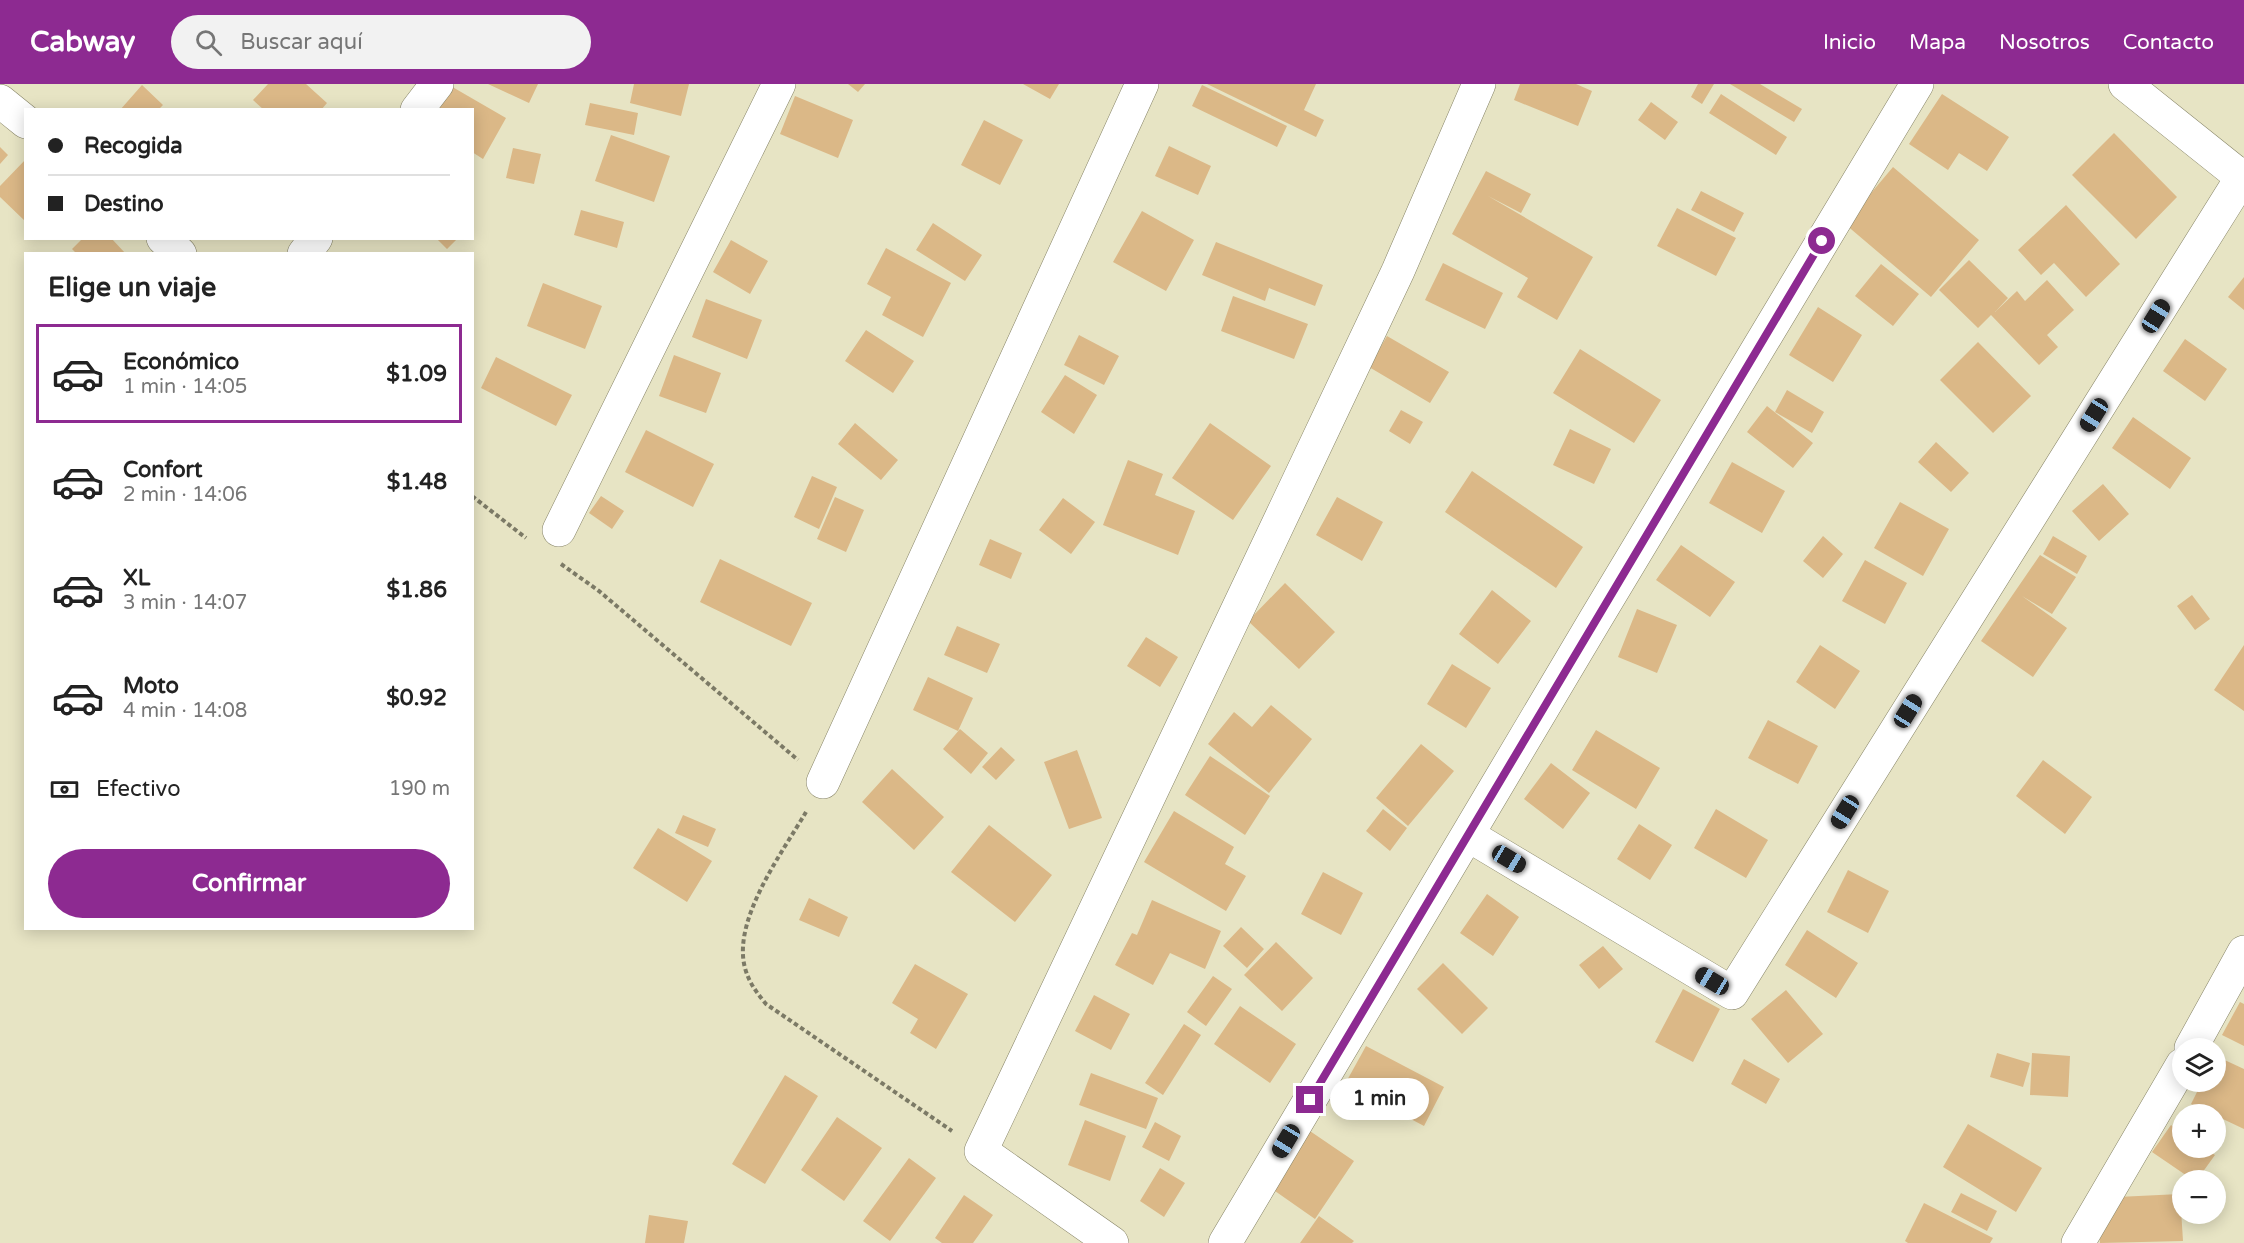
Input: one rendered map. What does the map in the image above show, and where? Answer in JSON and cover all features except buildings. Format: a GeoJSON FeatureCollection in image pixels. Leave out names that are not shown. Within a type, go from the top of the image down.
{"type":"FeatureCollection","features":[{"type":"Feature","properties":{"kind":"street"},"geometry":{"type":"LineString","coordinates":[[419,108],[437,84]]}},
{"type":"Feature","properties":{"kind":"street"},"geometry":{"type":"LineString","coordinates":[[556,544],[779,84]]}},
{"type":"Feature","properties":{"kind":"street"},"geometry":{"type":"LineString","coordinates":[[823,782],[1142,84]]}},
{"type":"Feature","properties":{"kind":"street"},"geometry":{"type":"LineString","coordinates":[[1112,1243],[981,1151],[1398,271],[1479,84]]}},
{"type":"Feature","properties":{"kind":"street"},"geometry":{"type":"LineString","coordinates":[[1226,1243],[1917,84]]}},
{"type":"Feature","properties":{"kind":"street"},"geometry":{"type":"LineString","coordinates":[[1468,835],[1732,993],[2243,177],[2125,84]]}},
{"type":"Feature","properties":{"kind":"street"},"geometry":{"type":"LineString","coordinates":[[0,100],[24,120]]}},
{"type":"Feature","properties":{"kind":"street"},"geometry":{"type":"LineString","coordinates":[[165,240],[178,252]]}},
{"type":"Feature","properties":{"kind":"street"},"geometry":{"type":"LineString","coordinates":[[2197,1038],[2244,952]]}},
{"type":"Feature","properties":{"kind":"street"},"geometry":{"type":"LineString","coordinates":[[2078,1243],[2172,1082]]}},
{"type":"Feature","properties":{"kind":"path"},"geometry":{"type":"LineString","coordinates":[[474,498],[528,540]]}},
{"type":"Feature","properties":{"kind":"path"},"geometry":{"type":"LineString","coordinates":[[556,544],[599,591],[823,782],[758,895],[745,926],[742,947],[745,968],[751,984],[766,1004],[981,1151]]}},
{"type":"Feature","properties":{"kind":"route"},"geometry":{"type":"LineString","coordinates":[[1310,1100],[1822,241]]}}]}
